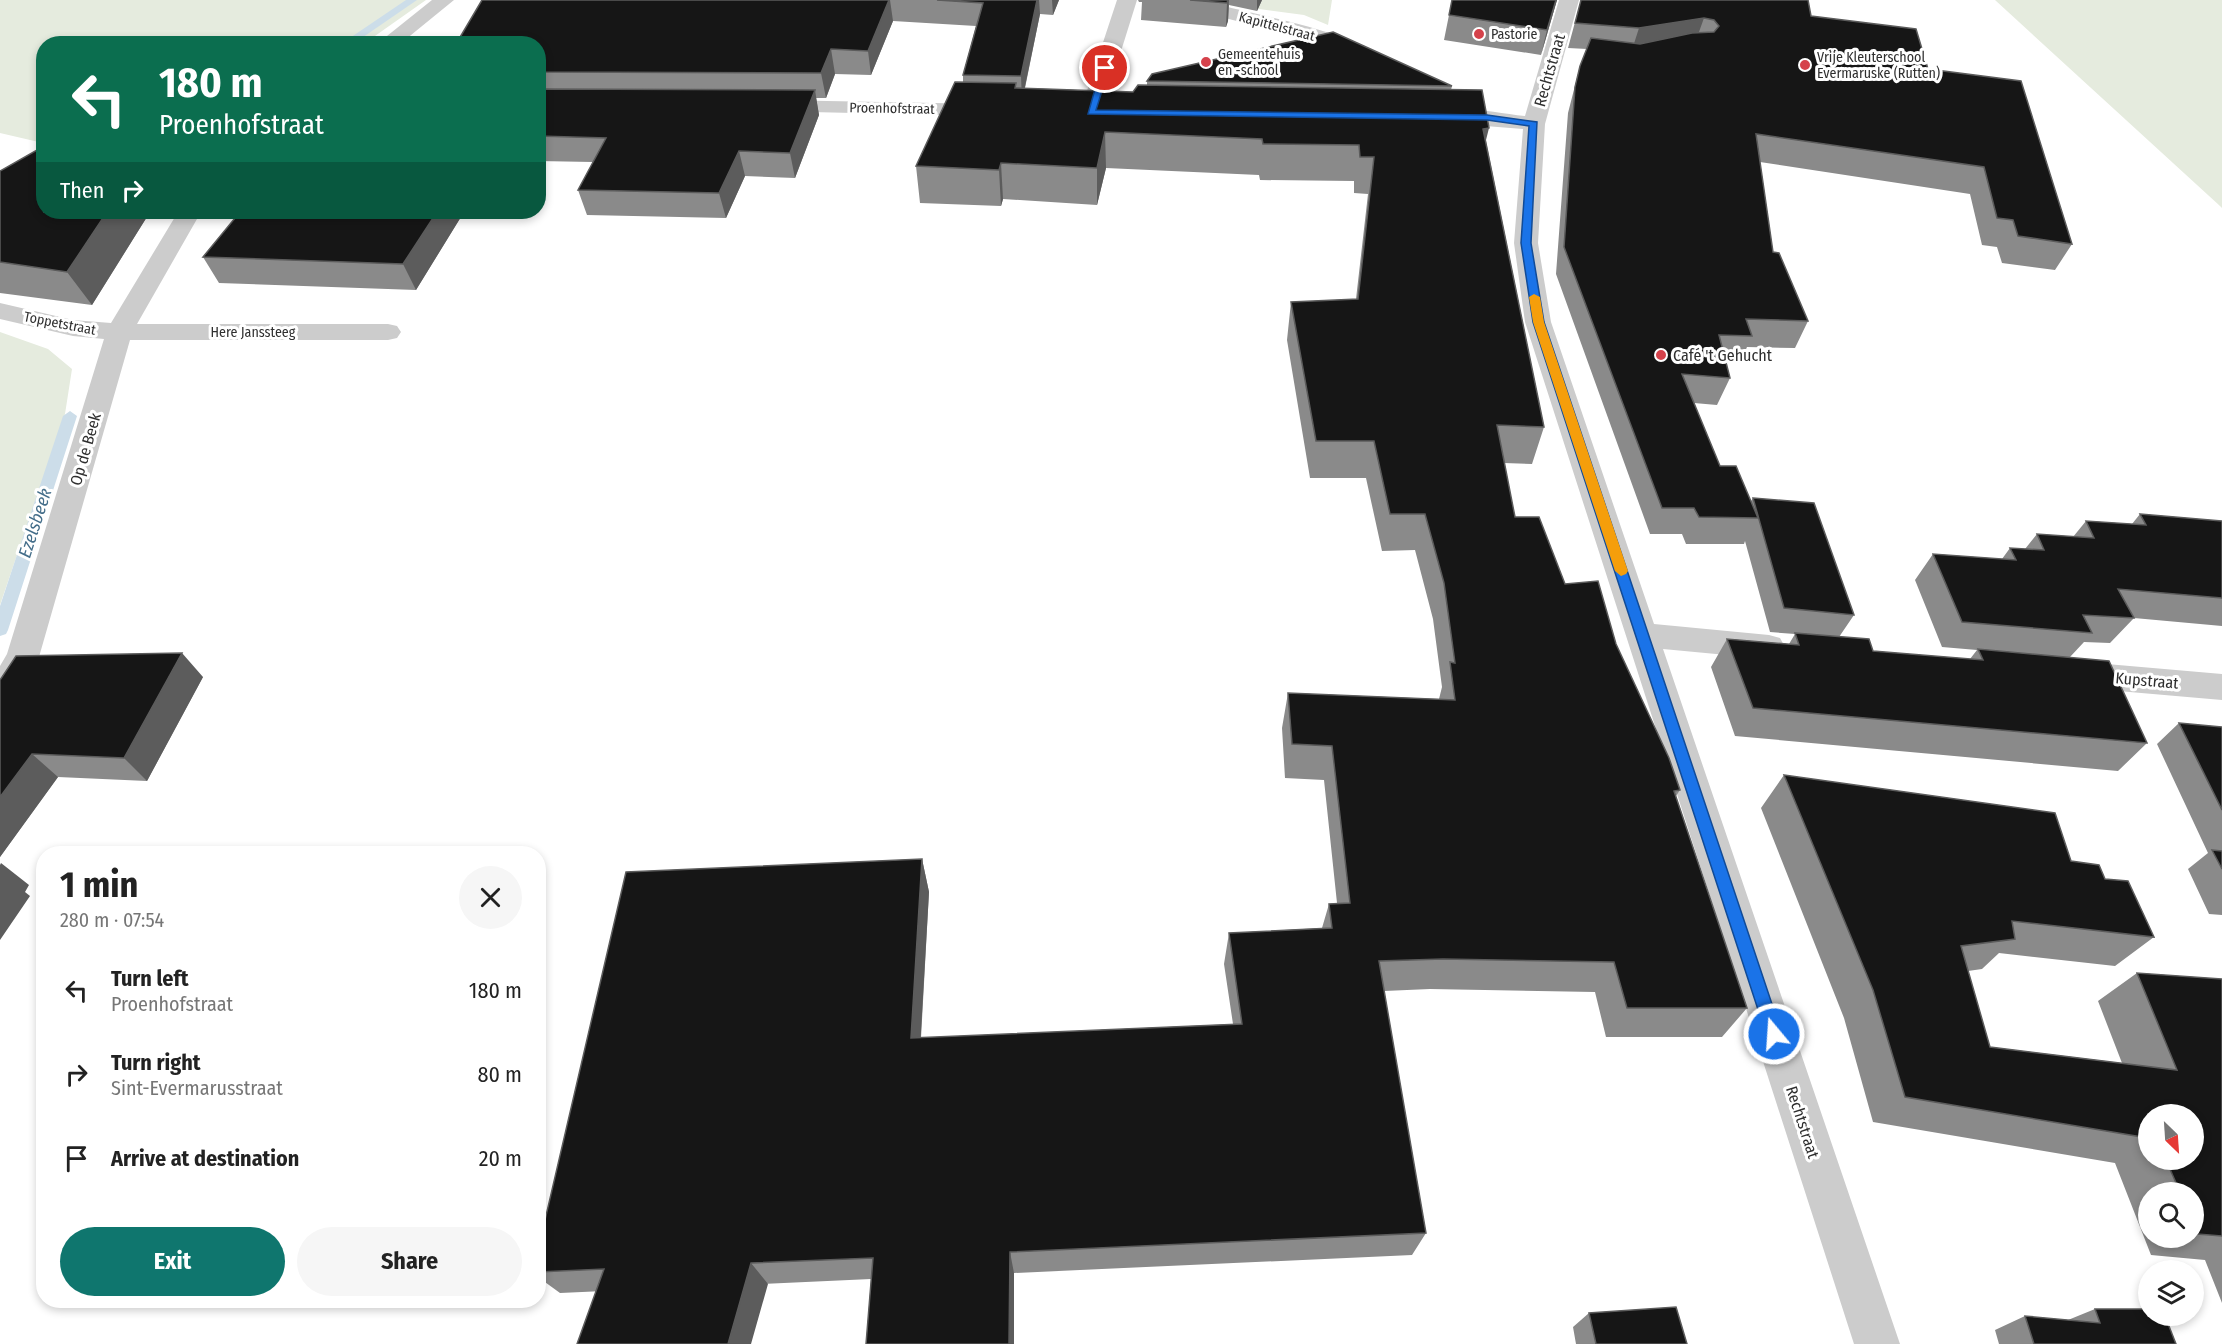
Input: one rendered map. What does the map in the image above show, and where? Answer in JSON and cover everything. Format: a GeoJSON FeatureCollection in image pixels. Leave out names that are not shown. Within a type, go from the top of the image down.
{"type":"FeatureCollection","features":[{"type":"Feature","properties":{"kind":"street"},"geometry":{"type":"LineString","coordinates":[[397,36],[444,0]]}},
{"type":"Feature","properties":{"kind":"street"},"geometry":{"type":"LineString","coordinates":[[1091,112],[1127,0]]}},
{"type":"Feature","properties":{"kind":"street","name":"Rechtstraat"},"geometry":{"type":"LineString","coordinates":[[1569,0],[1534,124],[1526,243],[1538,322],[1876,1344]]}},
{"type":"Feature","properties":{"kind":"street","name":"Kapittelstraat"},"geometry":{"type":"LineString","coordinates":[[1228,13],[1332,41],[1373,60]]}},
{"type":"Feature","properties":{"kind":"street"},"geometry":{"type":"LineString","coordinates":[[1553,57],[1575,56]]}},
{"type":"Feature","properties":{"kind":"street"},"geometry":{"type":"LineString","coordinates":[[1446,97],[1487,117]]}},
{"type":"Feature","properties":{"kind":"street","name":"Proenhofstraat"},"geometry":{"type":"LineString","coordinates":[[757,105],[1007,111]]}},
{"type":"Feature","properties":{"kind":"street"},"geometry":{"type":"LineString","coordinates":[[1067,112],[1114,113]]}},
{"type":"Feature","properties":{"kind":"street"},"geometry":{"type":"LineString","coordinates":[[1417,117],[1487,117],[1534,124]]}},
{"type":"Feature","properties":{"kind":"street","name":"Op de Beek"},"geometry":{"type":"LineString","coordinates":[[0,694],[23,657],[119,332],[185,219]]}},
{"type":"Feature","properties":{"kind":"street","name":"Toppetstraat"},"geometry":{"type":"LineString","coordinates":[[0,311],[73,328],[119,332]]}},
{"type":"Feature","properties":{"kind":"street","name":"Here Janssteeg"},"geometry":{"type":"LineString","coordinates":[[119,332],[388,332]]}},
{"type":"Feature","properties":{"kind":"street"},"geometry":{"type":"LineString","coordinates":[[1642,635],[1796,649]]}},
{"type":"Feature","properties":{"kind":"street","name":"Kupstraat"},"geometry":{"type":"LineString","coordinates":[[2045,671],[2222,687]]}},
{"type":"Feature","properties":{"kind":"shaded area"},"geometry":{"type":"Polygon","coordinates":[[[0,0],[426,0],[375,36],[36,36],[36,141],[0,133],[0,0]]]}},
{"type":"Feature","properties":{"kind":"shaded area"},"geometry":{"type":"Polygon","coordinates":[[[1193,0],[1332,0],[1328,25],[1304,15],[1193,0]]]}},
{"type":"Feature","properties":{"kind":"shaded area"},"geometry":{"type":"Polygon","coordinates":[[[1995,0],[2222,0],[2222,208],[2220,206],[1995,0]]]}},
{"type":"Feature","properties":{"kind":"shaded area"},"geometry":{"type":"Polygon","coordinates":[[[0,332],[48,349],[72,369],[65,414],[0,605],[0,332]]]}},
{"type":"Feature","properties":{"kind":"building"},"geometry":{"type":"Polygon","coordinates":[[[482,0],[889,0],[868,51],[831,49],[821,73],[546,72],[546,36],[461,36],[482,0]]]}},
{"type":"Feature","properties":{"kind":"building"},"geometry":{"type":"Polygon","coordinates":[[[937,0],[1037,0],[1021,76],[963,75],[983,3],[937,0]]]}},
{"type":"Feature","properties":{"kind":"building"},"geometry":{"type":"Polygon","coordinates":[[[1190,0],[1228,0],[1227,3],[1190,0]]]}},
{"type":"Feature","properties":{"kind":"building"},"geometry":{"type":"Polygon","coordinates":[[[1452,0],[1556,0],[1547,30],[1449,15],[1452,0]]]}},
{"type":"Feature","properties":{"kind":"building"},"geometry":{"type":"Polygon","coordinates":[[[1581,0],[1808,0],[1811,16],[1916,29],[1928,69],[2021,81],[2072,244],[2018,236],[2013,220],[1997,218],[1984,167],[1756,134],[1773,252],[1779,253],[1808,321],[1746,319],[1752,336],[1719,335],[1730,378],[1682,374],[1720,466],[1736,466],[1758,518],[1699,517],[1694,508],[1662,508],[1564,247],[1575,87],[1591,38],[1640,44],[1692,33],[1714,32],[1719,26],[1714,20],[1704,18],[1639,28],[1575,23],[1581,0]]]}},
{"type":"Feature","properties":{"kind":"building"},"geometry":{"type":"Polygon","coordinates":[[[1333,32],[1452,86],[1147,81],[1152,74],[1333,32]]]}},
{"type":"Feature","properties":{"kind":"building"},"geometry":{"type":"Polygon","coordinates":[[[955,82],[1016,83],[1015,88],[1133,92],[1138,85],[1482,90],[1489,128],[1483,129],[1544,427],[1497,425],[1515,517],[1539,517],[1565,584],[1598,581],[1616,644],[1669,758],[1680,790],[1674,791],[1747,1008],[1627,1008],[1614,962],[1443,959],[1379,961],[1426,1233],[1010,1252],[1009,1344],[866,1344],[873,1258],[751,1263],[728,1344],[577,1344],[604,1269],[546,1272],[546,1216],[626,872],[922,859],[911,1038],[1242,1024],[1229,933],[1332,928],[1329,904],[1350,903],[1332,746],[1292,744],[1288,693],[1455,700],[1450,662],[1455,663],[1444,583],[1425,514],[1390,514],[1374,441],[1316,441],[1291,302],[1358,299],[1374,157],[1360,157],[1359,145],[1263,144],[1262,139],[1105,132],[1097,168],[1001,163],[999,170],[916,166],[955,82]]]}},
{"type":"Feature","properties":{"kind":"building"},"geometry":{"type":"Polygon","coordinates":[[[546,89],[815,90],[790,153],[739,151],[719,193],[578,190],[606,138],[546,136],[546,89]]]}},
{"type":"Feature","properties":{"kind":"building"},"geometry":{"type":"Polygon","coordinates":[[[36,151],[36,219],[102,219],[67,272],[0,262],[0,171],[36,151]]]}},
{"type":"Feature","properties":{"kind":"building"},"geometry":{"type":"Polygon","coordinates":[[[234,219],[432,219],[403,264],[203,257],[234,219]]]}},
{"type":"Feature","properties":{"kind":"building"},"geometry":{"type":"Polygon","coordinates":[[[1753,498],[1814,503],[1854,615],[1784,608],[1753,498]]]}},
{"type":"Feature","properties":{"kind":"building"},"geometry":{"type":"Polygon","coordinates":[[[2140,514],[2222,521],[2222,598],[2118,589],[2134,618],[2083,615],[2092,633],[1962,622],[1933,554],[2016,560],[2010,548],[2044,550],[2037,534],[2094,538],[2086,521],[2146,525],[2140,514]]]}},
{"type":"Feature","properties":{"kind":"building"},"geometry":{"type":"Polygon","coordinates":[[[1795,633],[1869,639],[1873,651],[1983,660],[1978,649],[2109,661],[2147,743],[1753,708],[1727,639],[1799,645],[1795,633]]]}},
{"type":"Feature","properties":{"kind":"building"},"geometry":{"type":"Polygon","coordinates":[[[182,653],[124,758],[32,754],[0,797],[0,680],[16,656],[182,653]]]}},
{"type":"Feature","properties":{"kind":"building"},"geometry":{"type":"Polygon","coordinates":[[[2179,723],[2222,727],[2222,810],[2179,723]]]}},
{"type":"Feature","properties":{"kind":"building"},"geometry":{"type":"Polygon","coordinates":[[[1784,775],[2055,813],[2071,861],[2099,865],[2105,879],[2128,881],[2154,937],[2012,921],[2015,939],[1961,946],[1990,1047],[2177,1070],[2137,973],[2222,979],[2222,1236],[2204,1235],[2204,1182],[2176,1182],[2170,1170],[2204,1170],[2204,1104],[2138,1104],[2138,1136],[1905,1097],[1873,990],[1784,775]]]}},
{"type":"Feature","properties":{"kind":"building"},"geometry":{"type":"Polygon","coordinates":[[[2212,850],[2222,851],[2222,869],[2212,850]]]}},
{"type":"Feature","properties":{"kind":"building"},"geometry":{"type":"Polygon","coordinates":[[[1676,1307],[1687,1344],[1596,1344],[1589,1313],[1676,1307]]]}},
{"type":"Feature","properties":{"kind":"building"},"geometry":{"type":"Polygon","coordinates":[[[2095,1309],[2138,1309],[2138,1326],[2169,1326],[2176,1344],[2034,1344],[2025,1316],[2100,1323],[2095,1309]]]}},
{"type":"Feature","properties":{"kind":"waterway","name":"Ezelsbeek"},"geometry":{"type":"LineString","coordinates":[[358,36],[412,0]]}},
{"type":"Feature","properties":{"kind":"waterway","name":"Ezelsbeek"},"geometry":{"type":"LineString","coordinates":[[0,630],[70,416]]}},
{"type":"Feature","properties":{"kind":"slow traffic"},"geometry":{"type":"LineString","coordinates":[[1534,297],[1538,322],[1621,571]]}},
{"type":"Feature","properties":{"kind":"place","name":"Pastorie"},"geometry":{"type":"Point","coordinates":[1479,34]}},
{"type":"Feature","properties":{"kind":"place","name":"Gemeentehuis en -school"},"geometry":{"type":"Point","coordinates":[1206,62]}},
{"type":"Feature","properties":{"kind":"place","name":"Vrije Kleuterschool Evermaruske (Rutten)"},"geometry":{"type":"Point","coordinates":[1805,65]}},
{"type":"Feature","properties":{"kind":"place","name":"Café 't Gehucht"},"geometry":{"type":"Point","coordinates":[1661,355]}},
{"type":"Feature","properties":{"kind":"route"},"geometry":{"type":"LineString","coordinates":[[1105,68],[1091,112],[1487,117],[1534,124],[1526,243],[1538,322],[1774,1034]]}}]}
